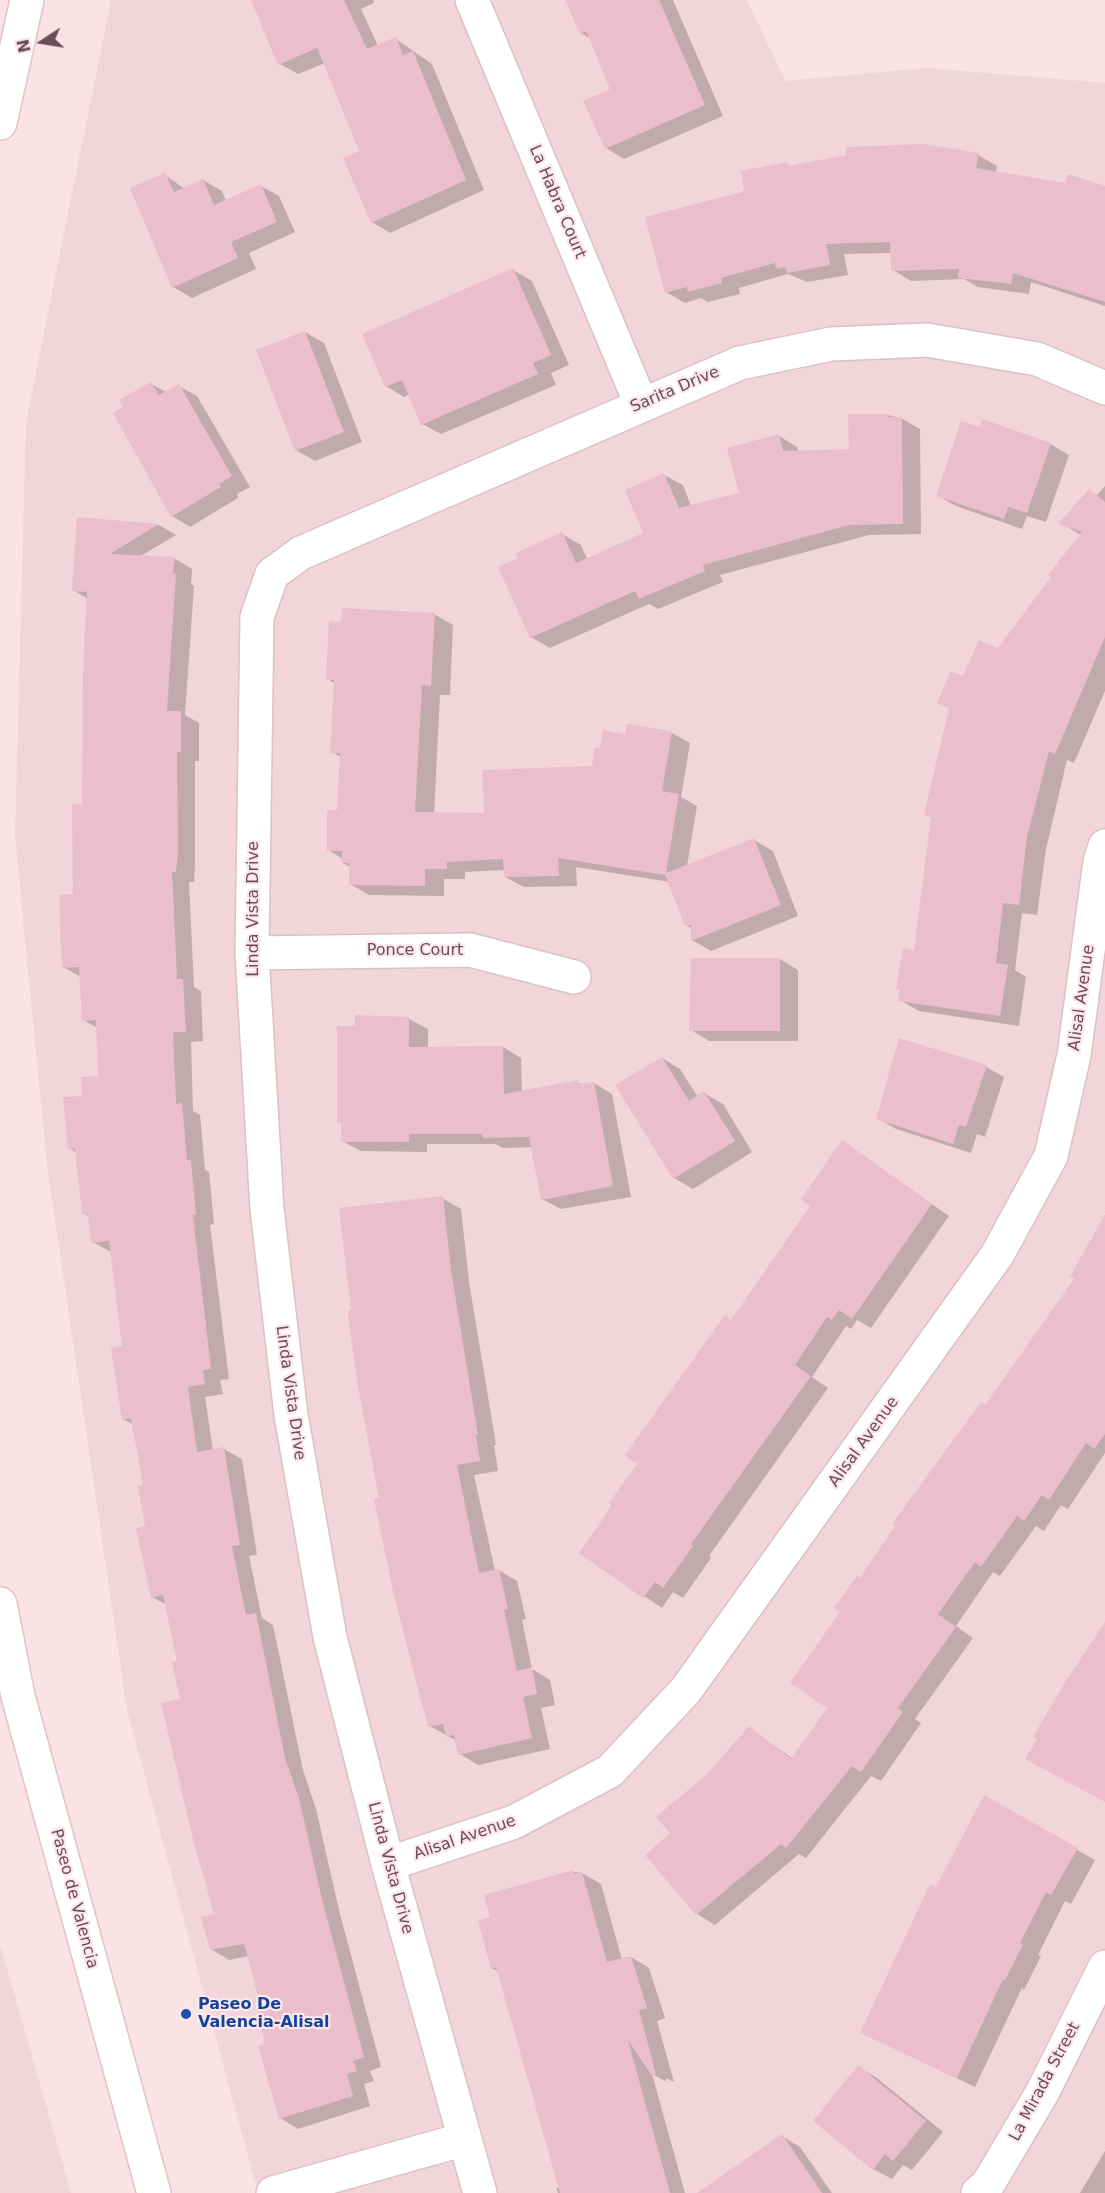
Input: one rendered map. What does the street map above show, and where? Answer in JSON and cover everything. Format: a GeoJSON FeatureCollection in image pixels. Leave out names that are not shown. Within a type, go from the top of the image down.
{"type":"FeatureCollection","features":[{"type":"Feature","properties":{"kind":"street"},"geometry":{"type":"LineString","coordinates":[[0,123],[27,0]]}},
{"type":"Feature","properties":{"kind":"street","name":"La Habra Court"},"geometry":{"type":"LineString","coordinates":[[472,0],[641,404]]}},
{"type":"Feature","properties":{"kind":"street","name":"Sarita Drive"},"geometry":{"type":"LineString","coordinates":[[272,574],[301,553],[641,404],[751,361],[831,344],[927,340],[1037,359],[1105,388]]}},
{"type":"Feature","properties":{"kind":"street","name":"Linda Vista Drive"},"geometry":{"type":"LineString","coordinates":[[272,574],[257,617],[252,953],[267,1209],[291,1415],[330,1637],[388,1864],[480,2193]]}},
{"type":"Feature","properties":{"kind":"street","name":"Alisal Avenue"},"geometry":{"type":"LineString","coordinates":[[388,1864],[514,1822],[610,1771],[686,1690],[997,1255],[1051,1156],[1074,1055],[1100,862],[1105,846]]}},
{"type":"Feature","properties":{"kind":"street","name":"Ponce Court"},"geometry":{"type":"LineString","coordinates":[[252,953],[470,950],[574,978]]}},
{"type":"Feature","properties":{"kind":"street","name":"Paseo de Valencia"},"geometry":{"type":"LineString","coordinates":[[0,1604],[18,1696],[154,2193]]}},
{"type":"Feature","properties":{"kind":"street","name":"La Mirada Street"},"geometry":{"type":"LineString","coordinates":[[978,2193],[988,2184],[1042,2094],[1105,1967]]}},
{"type":"Feature","properties":{"kind":"street"},"geometry":{"type":"LineString","coordinates":[[273,2193],[465,2139]]}},
{"type":"Feature","properties":{"kind":"shaded area"},"geometry":{"type":"Polygon","coordinates":[[[111,0],[747,0],[785,81],[926,68],[1105,83],[1105,2193],[258,2193],[127,1710],[47,1165],[15,836],[26,423],[111,0]]]}},
{"type":"Feature","properties":{"kind":"shaded area"},"geometry":{"type":"Polygon","coordinates":[[[0,1944],[71,2193],[0,2193],[0,1944]]]}},
{"type":"Feature","properties":{"kind":"building"},"geometry":{"type":"Polygon","coordinates":[[[251,0],[344,0],[367,49],[396,37],[403,55],[413,51],[466,180],[371,223],[343,158],[359,151],[317,48],[278,65],[251,0]]]}},
{"type":"Feature","properties":{"kind":"building"},"geometry":{"type":"Polygon","coordinates":[[[565,0],[659,0],[705,105],[605,149],[583,101],[610,89],[586,31],[580,34],[565,0]]]}},
{"type":"Feature","properties":{"kind":"building"},"geometry":{"type":"Polygon","coordinates":[[[923,144],[979,153],[976,168],[1065,183],[1068,174],[1105,186],[1105,302],[1013,273],[1011,284],[958,278],[959,269],[891,271],[890,242],[826,244],[830,265],[787,273],[786,267],[777,269],[775,263],[721,278],[722,283],[688,292],[687,287],[665,293],[645,217],[742,192],[744,189],[741,171],[787,162],[788,166],[846,155],[846,147],[923,144]]]}},
{"type":"Feature","properties":{"kind":"building"},"geometry":{"type":"Polygon","coordinates":[[[165,173],[174,192],[203,179],[214,205],[261,184],[277,222],[231,242],[238,258],[172,288],[130,188],[165,173]]]}},
{"type":"Feature","properties":{"kind":"building"},"geometry":{"type":"Polygon","coordinates":[[[513,268],[551,355],[533,363],[538,374],[421,425],[402,380],[385,387],[362,334],[513,268]]]}},
{"type":"Feature","properties":{"kind":"building"},"geometry":{"type":"Polygon","coordinates":[[[305,331],[344,432],[295,451],[256,350],[305,331]]]}},
{"type":"Feature","properties":{"kind":"building"},"geometry":{"type":"Polygon","coordinates":[[[151,382],[159,395],[179,384],[232,476],[219,484],[221,487],[171,517],[113,413],[123,407],[119,400],[151,382]]]}},
{"type":"Feature","properties":{"kind":"building"},"geometry":{"type":"Polygon","coordinates":[[[848,414],[888,414],[888,417],[902,417],[903,524],[849,525],[703,565],[705,571],[639,599],[635,591],[530,638],[498,567],[518,558],[516,553],[562,532],[576,563],[643,533],[625,490],[664,473],[679,508],[739,493],[727,448],[779,434],[783,451],[849,449],[848,414]]]}},
{"type":"Feature","properties":{"kind":"building"},"geometry":{"type":"Polygon","coordinates":[[[982,419],[1051,443],[1027,513],[1008,507],[1004,519],[936,496],[961,421],[980,427],[982,419]]]}},
{"type":"Feature","properties":{"kind":"building"},"geometry":{"type":"Polygon","coordinates":[[[1089,489],[1105,502],[1105,637],[1055,754],[1049,751],[1027,837],[1019,905],[1003,903],[996,963],[1008,965],[1000,1016],[898,1001],[900,989],[896,989],[903,948],[914,950],[931,817],[924,815],[949,708],[937,703],[951,671],[963,676],[979,640],[998,648],[1051,577],[1048,575],[1082,532],[1058,524],[1089,489]]]}},
{"type":"Feature","properties":{"kind":"building"},"geometry":{"type":"Polygon","coordinates":[[[77,517],[159,524],[110,554],[175,557],[173,574],[176,574],[167,711],[181,711],[181,752],[177,752],[178,854],[176,872],[172,872],[177,979],[183,979],[186,1032],[173,1032],[176,1104],[182,1103],[187,1160],[191,1160],[196,1215],[193,1215],[211,1369],[203,1370],[205,1384],[188,1387],[197,1452],[224,1447],[240,1545],[232,1546],[246,1615],[256,1613],[285,1758],[299,1798],[323,1903],[364,2057],[353,2061],[357,2071],[347,2074],[353,2096],[279,2119],[258,2046],[265,2044],[257,2009],[261,2008],[244,1944],[210,1950],[201,1917],[214,1914],[194,1843],[161,1703],[180,1699],[172,1662],[177,1661],[163,1595],[151,1598],[136,1528],[145,1526],[138,1486],[143,1485],[131,1418],[122,1420],[111,1348],[122,1346],[109,1241],[91,1243],[88,1214],[82,1214],[75,1148],[68,1149],[63,1097],[82,1096],[81,1077],[98,1076],[96,1020],[82,1021],[79,967],[62,968],[59,895],[73,894],[72,804],[82,804],[83,671],[87,592],[72,591],[77,517]]]}},
{"type":"Feature","properties":{"kind":"building"},"geometry":{"type":"Polygon","coordinates":[[[342,608],[435,613],[431,686],[422,685],[415,812],[484,813],[482,770],[592,766],[595,747],[600,748],[603,730],[625,734],[627,724],[672,731],[662,791],[679,794],[666,873],[754,838],[781,905],[691,941],[691,925],[685,926],[665,875],[558,858],[559,876],[504,877],[503,859],[447,862],[447,869],[425,869],[425,886],[349,885],[349,863],[342,863],[342,851],[327,851],[327,810],[337,810],[340,753],[330,753],[334,680],[326,680],[329,621],[341,622],[342,608]]]}},
{"type":"Feature","properties":{"kind":"building"},"geometry":{"type":"Polygon","coordinates":[[[691,958],[780,958],[780,1031],[689,1031],[691,958]]]}},
{"type":"Feature","properties":{"kind":"building"},"geometry":{"type":"Polygon","coordinates":[[[355,1015],[409,1017],[409,1047],[503,1046],[504,1094],[578,1080],[578,1084],[594,1082],[613,1186],[541,1200],[529,1137],[483,1138],[482,1134],[409,1134],[409,1142],[341,1142],[341,1123],[337,1123],[337,1026],[355,1026],[355,1015]]]}},
{"type":"Feature","properties":{"kind":"building"},"geometry":{"type":"Polygon","coordinates":[[[899,1038],[987,1065],[966,1127],[959,1125],[953,1144],[876,1119],[899,1038]]]}},
{"type":"Feature","properties":{"kind":"building"},"geometry":{"type":"Polygon","coordinates":[[[662,1057],[689,1101],[704,1091],[735,1141],[673,1179],[615,1085],[662,1057]]]}},
{"type":"Feature","properties":{"kind":"building"},"geometry":{"type":"Polygon","coordinates":[[[842,1140],[932,1204],[852,1319],[839,1310],[832,1320],[827,1317],[795,1365],[811,1376],[691,1544],[693,1546],[663,1588],[655,1582],[643,1598],[579,1553],[612,1506],[609,1503],[637,1464],[625,1455],[725,1315],[731,1320],[810,1206],[801,1199],[842,1140]]]}},
{"type":"Feature","properties":{"kind":"building"},"geometry":{"type":"Polygon","coordinates":[[[443,1196],[451,1270],[478,1435],[476,1435],[480,1461],[457,1465],[479,1573],[499,1569],[508,1609],[504,1610],[517,1671],[532,1667],[537,1694],[523,1697],[532,1738],[458,1755],[454,1735],[446,1737],[443,1724],[428,1727],[393,1591],[374,1499],[379,1498],[357,1381],[349,1322],[348,1310],[351,1310],[339,1208],[443,1196]]]}},
{"type":"Feature","properties":{"kind":"building"},"geometry":{"type":"Polygon","coordinates":[[[1105,1215],[1105,1434],[1094,1449],[1086,1443],[1049,1500],[1042,1495],[1024,1521],[1017,1516],[981,1567],[975,1562],[938,1614],[956,1627],[898,1708],[903,1712],[861,1772],[852,1766],[786,1848],[781,1844],[696,1915],[645,1855],[670,1833],[656,1817],[706,1775],[749,1726],[791,1759],[827,1708],[790,1683],[840,1612],[834,1608],[857,1576],[860,1578],[895,1526],[892,1524],[981,1402],[985,1405],[1074,1279],[1070,1276],[1105,1215]]]}},
{"type":"Feature","properties":{"kind":"building"},"geometry":{"type":"Polygon","coordinates":[[[1105,1622],[1105,1802],[1025,1759],[1037,1739],[1033,1737],[1064,1684],[1105,1622]]]}},
{"type":"Feature","properties":{"kind":"building"},"geometry":{"type":"Polygon","coordinates":[[[984,1795],[1078,1848],[1051,1895],[1046,1892],[957,2078],[860,2033],[930,1884],[936,1887],[984,1795]]]}},
{"type":"Feature","properties":{"kind":"building"},"geometry":{"type":"Polygon","coordinates":[[[573,1870],[574,1874],[582,1872],[607,1962],[631,1956],[647,2008],[639,2010],[656,2074],[652,2076],[628,2040],[670,2193],[560,2193],[496,1967],[491,1969],[478,1921],[490,1917],[484,1895],[573,1870]]]}},
{"type":"Feature","properties":{"kind":"building"},"geometry":{"type":"Polygon","coordinates":[[[858,2065],[926,2121],[893,2161],[885,2154],[873,2170],[813,2121],[858,2065]]]}},
{"type":"Feature","properties":{"kind":"building"},"geometry":{"type":"Polygon","coordinates":[[[782,2134],[822,2193],[697,2193],[782,2134]]]}},
{"type":"Feature","properties":{"kind":"place","name":"Paseo De Valencia-Alisal"},"geometry":{"type":"Point","coordinates":[186,2014]}}]}
